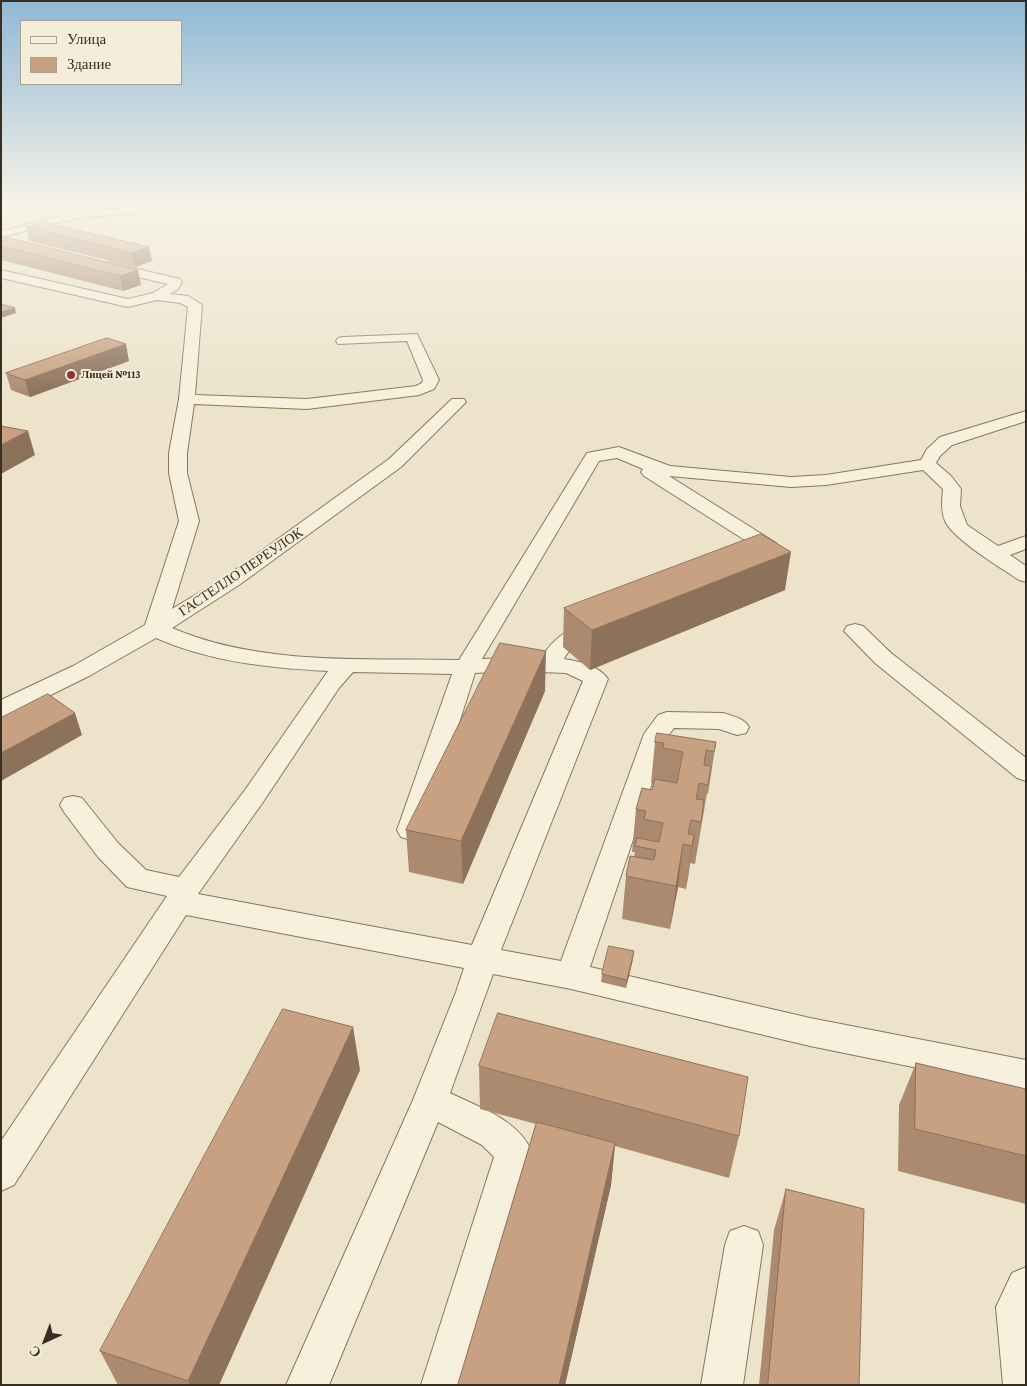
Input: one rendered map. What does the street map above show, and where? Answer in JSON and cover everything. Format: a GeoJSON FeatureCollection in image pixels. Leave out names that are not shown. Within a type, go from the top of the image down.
{"type":"FeatureCollection","features":[{"type":"Feature","properties":{"kind":"street"},"geometry":{"type":"LineString","coordinates":[[1,274],[128,303],[157,296],[174,286],[176,282],[121,269]]}},
{"type":"Feature","properties":{"kind":"street"},"geometry":{"type":"LineString","coordinates":[[157,296],[183,299],[196,305],[187,399],[178,453],[178,473],[189,521],[155,629],[180,640],[235,656],[269,661],[347,665],[466,667],[550,665],[581,670],[596,679],[482,959],[472,992],[430,1100],[307,1385]]}},
{"type":"Feature","properties":{"kind":"street"},"geometry":{"type":"LineString","coordinates":[[187,399],[307,404],[419,390],[429,386],[431,380],[412,337],[343,341]]}},
{"type":"Feature","properties":{"kind":"street","name":"ГАСТЕЛЛО ПЕРЕУЛОК"},"geometry":{"type":"LineString","coordinates":[[1,710],[81,671],[155,629],[232,581],[395,463],[458,402]]}},
{"type":"Feature","properties":{"kind":"street"},"geometry":{"type":"LineString","coordinates":[[927,464],[933,452],[946,441],[1026,416]]}},
{"type":"Feature","properties":{"kind":"street"},"geometry":{"type":"LineString","coordinates":[[411,830],[466,667],[593,457],[619,452],[653,467],[670,471],[791,482],[826,480],[927,464]]}},
{"type":"Feature","properties":{"kind":"street"},"geometry":{"type":"LineString","coordinates":[[619,452],[769,547]]}},
{"type":"Feature","properties":{"kind":"street"},"geometry":{"type":"LineString","coordinates":[[927,464],[952,489],[951,506],[954,519],[959,528],[1026,576]]}},
{"type":"Feature","properties":{"kind":"street"},"geometry":{"type":"LineString","coordinates":[[996,554],[1026,542]]}},
{"type":"Feature","properties":{"kind":"street"},"geometry":{"type":"LineString","coordinates":[[550,665],[557,648],[563,641],[608,624]]}},
{"type":"Feature","properties":{"kind":"street"},"geometry":{"type":"LineString","coordinates":[[855,631],[883,658],[1026,772]]}},
{"type":"Feature","properties":{"kind":"street"},"geometry":{"type":"LineString","coordinates":[[1,1173],[183,896],[254,796],[330,682],[347,665]]}},
{"type":"Feature","properties":{"kind":"street"},"geometry":{"type":"LineString","coordinates":[[572,976],[656,734],[667,720],[723,721],[737,727]]}},
{"type":"Feature","properties":{"kind":"street"},"geometry":{"type":"LineString","coordinates":[[73,805],[108,850],[137,879],[183,896],[572,976],[810,1032],[1026,1075]]}},
{"type":"Feature","properties":{"kind":"street"},"geometry":{"type":"LineString","coordinates":[[430,1100],[496,1133],[514,1152],[442,1385]]}},
{"type":"Feature","properties":{"kind":"street"},"geometry":{"type":"LineString","coordinates":[[722,1385],[744,1245]]}},
{"type":"Feature","properties":{"kind":"street"},"geometry":{"type":"LineString","coordinates":[[1024,1385],[1016,1308],[1026,1287]]}},
{"type":"Feature","properties":{"kind":"building"},"geometry":{"type":"Polygon","coordinates":[[[91,269],[138,270],[120,276],[91,269]]]}},
{"type":"Feature","properties":{"kind":"building"},"geometry":{"type":"Polygon","coordinates":[[[1,304],[15,308],[1,312],[1,304]]]}},
{"type":"Feature","properties":{"kind":"building"},"geometry":{"type":"Polygon","coordinates":[[[107,338],[126,344],[25,380],[6,373],[107,338]]]}},
{"type":"Feature","properties":{"kind":"building"},"geometry":{"type":"Polygon","coordinates":[[[1,426],[28,431],[1,445],[1,426]]]}},
{"type":"Feature","properties":{"kind":"building"},"geometry":{"type":"Polygon","coordinates":[[[761,534],[791,552],[592,630],[564,608],[761,534]]]}},
{"type":"Feature","properties":{"kind":"building"},"geometry":{"type":"Polygon","coordinates":[[[500,643],[546,651],[461,841],[406,830],[500,643]]]}},
{"type":"Feature","properties":{"kind":"building"},"geometry":{"type":"Polygon","coordinates":[[[48,694],[75,713],[1,753],[1,718],[48,694]]]}},
{"type":"Feature","properties":{"kind":"building"},"geometry":{"type":"Polygon","coordinates":[[[657,733],[716,742],[714,752],[706,750],[704,765],[711,766],[708,785],[699,783],[696,799],[704,800],[701,822],[691,820],[688,834],[694,835],[692,846],[683,844],[676,886],[626,876],[630,856],[654,860],[656,850],[635,846],[637,838],[659,842],[663,823],[644,819],[646,811],[636,809],[642,788],[652,790],[655,779],[677,783],[683,752],[663,748],[664,743],[655,742],[657,733]]]}},
{"type":"Feature","properties":{"kind":"building"},"geometry":{"type":"Polygon","coordinates":[[[609,946],[634,951],[627,980],[602,974],[609,946]]]}},
{"type":"Feature","properties":{"kind":"building"},"geometry":{"type":"Polygon","coordinates":[[[283,1009],[353,1027],[188,1381],[100,1351],[283,1009]]]}},
{"type":"Feature","properties":{"kind":"building"},"geometry":{"type":"Polygon","coordinates":[[[498,1013],[748,1077],[739,1136],[479,1066],[498,1013]]]}},
{"type":"Feature","properties":{"kind":"building"},"geometry":{"type":"Polygon","coordinates":[[[916,1063],[1026,1089],[1026,1156],[915,1129],[916,1063]]]}},
{"type":"Feature","properties":{"kind":"building"},"geometry":{"type":"Polygon","coordinates":[[[537,1122],[615,1143],[559,1385],[458,1385],[537,1122]]]}},
{"type":"Feature","properties":{"kind":"building"},"geometry":{"type":"Polygon","coordinates":[[[786,1189],[864,1209],[859,1385],[768,1385],[786,1189]]]}},
{"type":"Feature","properties":{"kind":"place","name":"Лицей №113"},"geometry":{"type":"Point","coordinates":[71,375]}}]}
